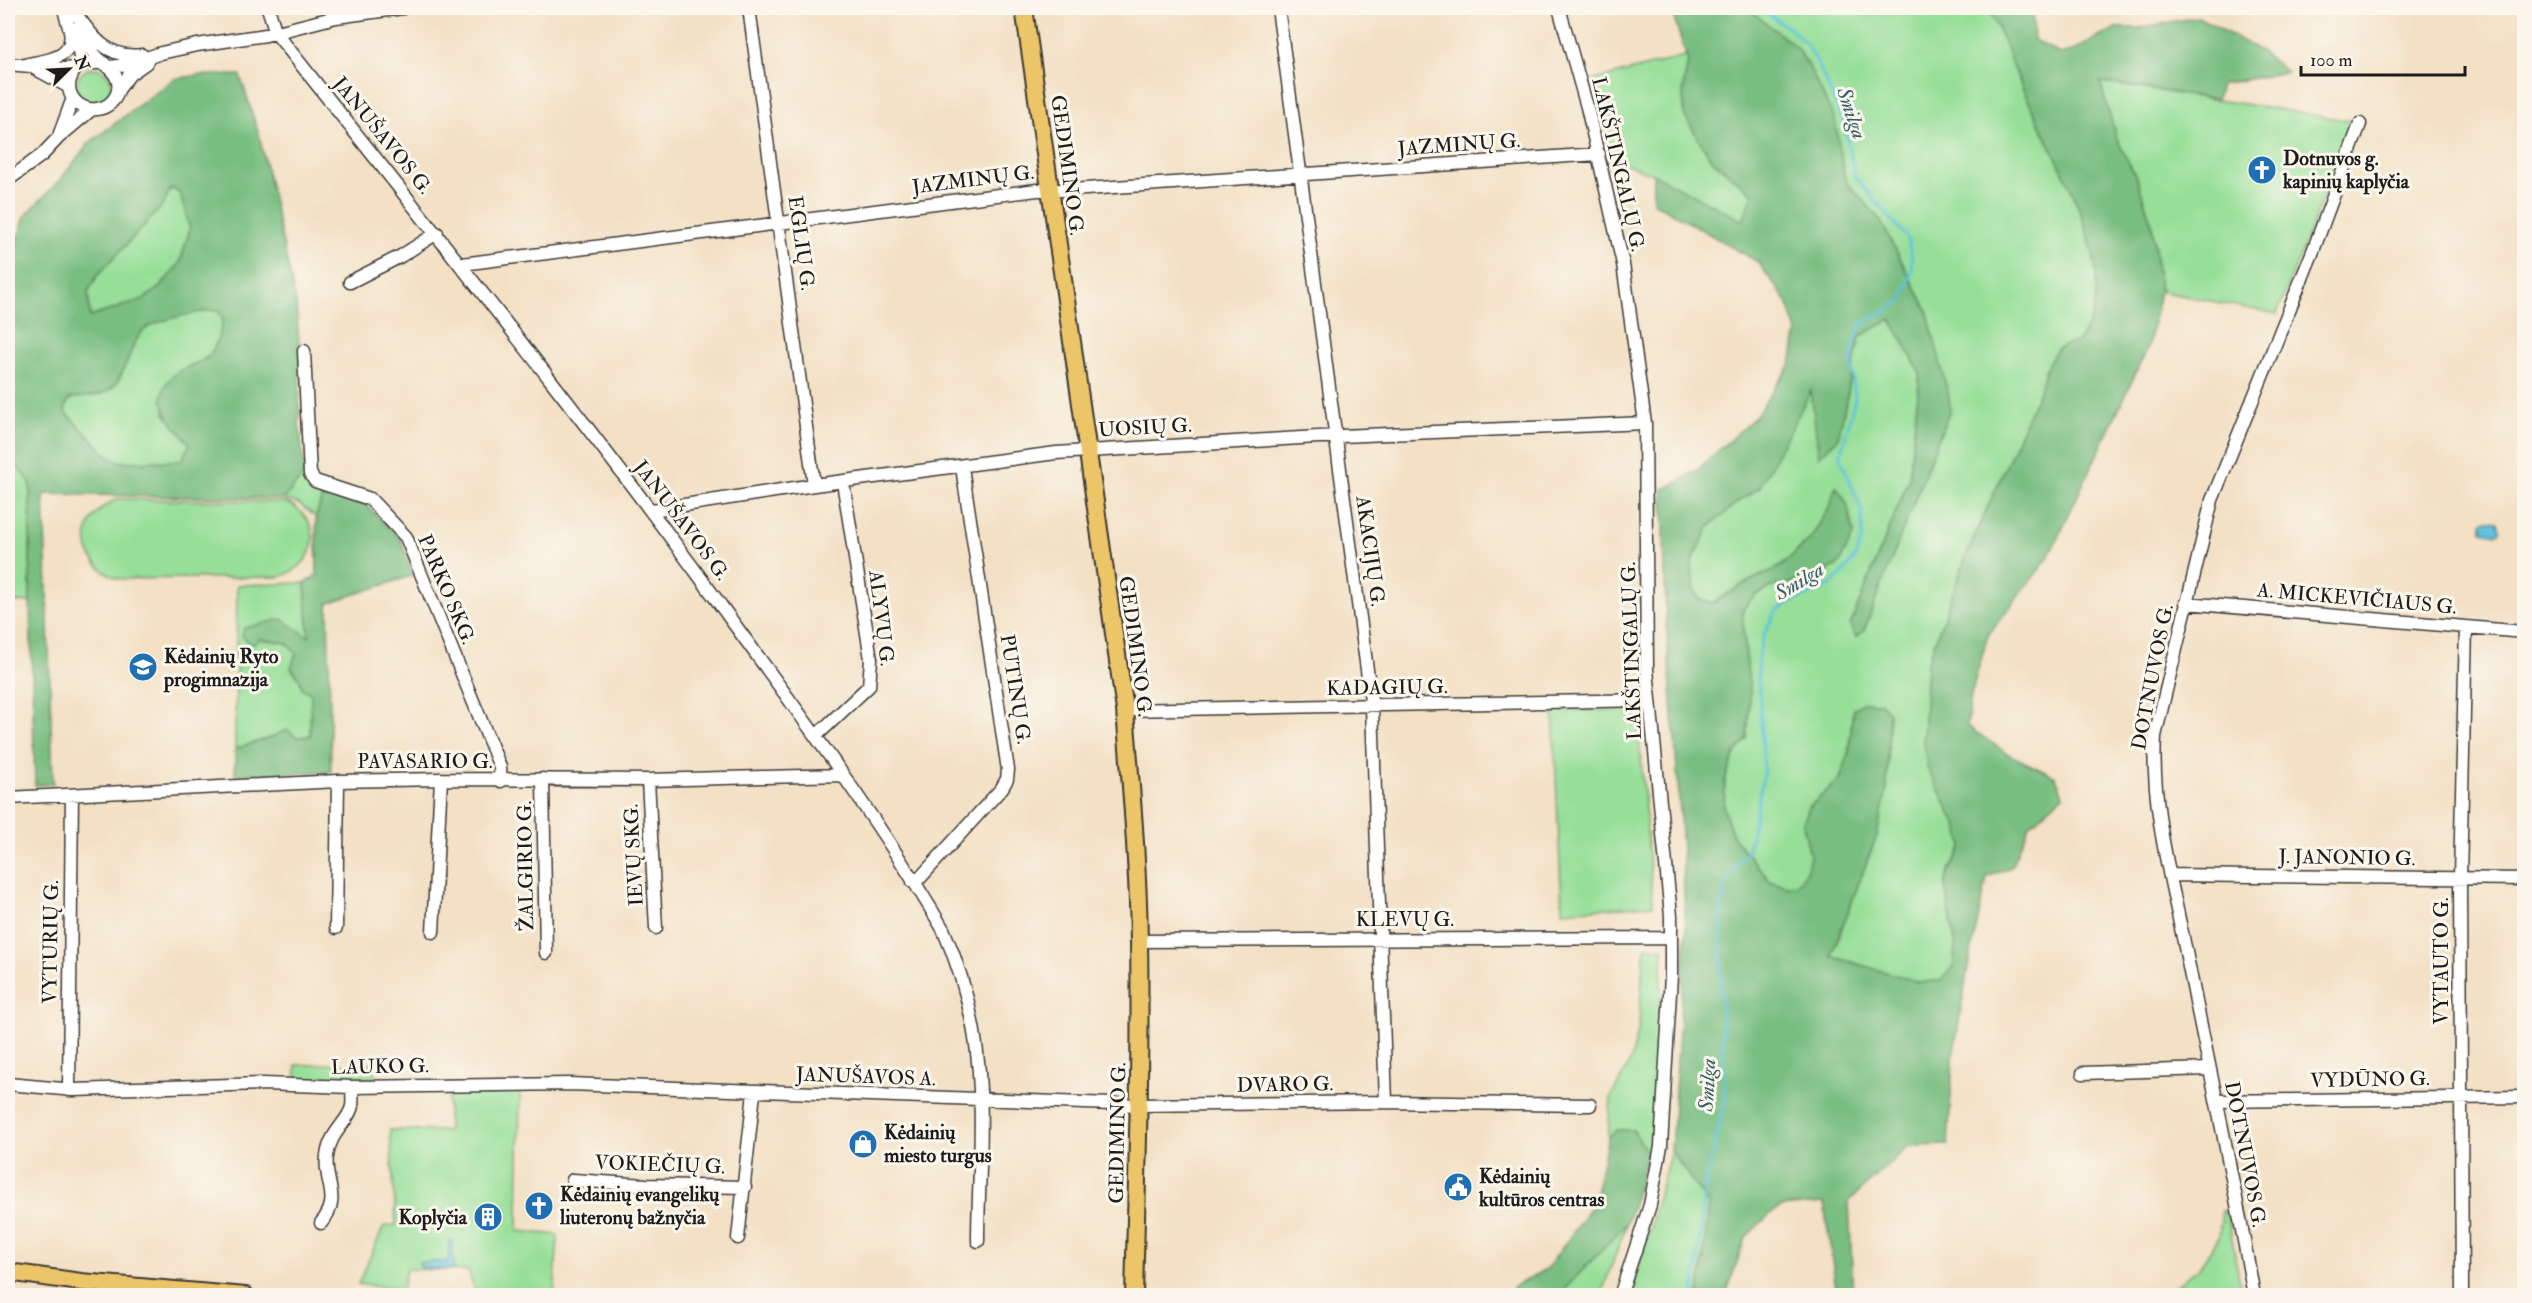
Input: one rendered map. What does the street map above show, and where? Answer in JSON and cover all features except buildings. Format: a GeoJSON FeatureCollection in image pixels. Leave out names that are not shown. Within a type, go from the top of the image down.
{"type":"FeatureCollection","features":[{"type":"Feature","properties":{"kind":"main road","name":"GEDIMINO G."},"geometry":{"type":"LineString","coordinates":[[1024,8],[1125,710],[1135,830],[1139,941],[1139,1105],[1134,1296]]}},
{"type":"Feature","properties":{"kind":"main road"},"geometry":{"type":"LineString","coordinates":[[8,1272],[81,1282],[246,1296]]}},
{"type":"Feature","properties":{"kind":"street"},"geometry":{"type":"LineString","coordinates":[[68,8],[98,42],[118,55],[161,53]]}},
{"type":"Feature","properties":{"kind":"street"},"geometry":{"type":"LineString","coordinates":[[28,64],[63,54],[68,48],[70,33],[68,8]]}},
{"type":"Feature","properties":{"kind":"street"},"geometry":{"type":"LineString","coordinates":[[59,137],[71,93],[70,80],[78,67],[79,48],[68,8]]}},
{"type":"Feature","properties":{"kind":"street","name":"JANUŠAVOS G."},"geometry":{"type":"LineString","coordinates":[[268,8],[276,33],[462,264],[652,510],[816,736],[913,882],[943,929],[954,955],[971,1022],[980,1099]]}},
{"type":"Feature","properties":{"kind":"street"},"geometry":{"type":"LineString","coordinates":[[8,64],[64,69],[78,67],[91,61],[107,65],[126,65],[161,53],[198,45],[276,33],[336,17],[403,8]]}},
{"type":"Feature","properties":{"kind":"street","name":"EGLIŲ G."},"geometry":{"type":"LineString","coordinates":[[749,8],[814,485]]}},
{"type":"Feature","properties":{"kind":"street","name":"AKACIJŲ G."},"geometry":{"type":"LineString","coordinates":[[1278,8],[1372,707],[1386,1102]]}},
{"type":"Feature","properties":{"kind":"street","name":"LAKŠTINGALŲ G."},"geometry":{"type":"LineString","coordinates":[[1559,8],[1599,154],[1629,296],[1645,423],[1646,637],[1650,700],[1669,885],[1671,938],[1661,1146],[1650,1205],[1620,1296]]}},
{"type":"Feature","properties":{"kind":"street"},"geometry":{"type":"LineString","coordinates":[[80,20],[89,46],[117,79],[118,90]]}},
{"type":"Feature","properties":{"kind":"street"},"geometry":{"type":"LineString","coordinates":[[8,180],[42,155],[59,137],[92,110],[107,106],[130,74],[161,53]]}},
{"type":"Feature","properties":{"kind":"street"},"geometry":{"type":"LineString","coordinates":[[28,64],[71,93],[78,104],[92,110]]}},
{"type":"Feature","properties":{"kind":"street","name":"DOTNUVOS G."},"geometry":{"type":"LineString","coordinates":[[2254,1296],[2170,875],[2157,797],[2155,736],[2212,500],[2313,251],[2360,124]]}},
{"type":"Feature","properties":{"kind":"street","name":"JAZMINŲ G."},"geometry":{"type":"LineString","coordinates":[[462,264],[1050,189],[1599,154]]}},
{"type":"Feature","properties":{"kind":"street"},"geometry":{"type":"LineString","coordinates":[[350,282],[401,256],[437,233]]}},
{"type":"Feature","properties":{"kind":"street","name":"PARKO SKG."},"geometry":{"type":"LineString","coordinates":[[304,351],[310,474],[315,481],[370,499],[405,537],[500,767],[501,781]]}},
{"type":"Feature","properties":{"kind":"street","name":"UOSIŲ G."},"geometry":{"type":"LineString","coordinates":[[652,510],[814,485],[1087,450],[1645,423]]}},
{"type":"Feature","properties":{"kind":"street","name":"PUTINŲ G."},"geometry":{"type":"LineString","coordinates":[[913,882],[921,877],[1002,788],[1007,779],[1008,770],[962,467]]}},
{"type":"Feature","properties":{"kind":"street","name":"ALYVŲ G."},"geometry":{"type":"LineString","coordinates":[[816,736],[869,687],[871,659],[843,482]]}},
{"type":"Feature","properties":{"kind":"street","name":"A. MICKEVIČIAUS G."},"geometry":{"type":"LineString","coordinates":[[2186,603],[2524,632]]}},
{"type":"Feature","properties":{"kind":"street","name":"VYTAUTO G."},"geometry":{"type":"LineString","coordinates":[[2462,1296],[2460,878],[2466,627]]}},
{"type":"Feature","properties":{"kind":"street","name":"KADAGIŲ G."},"geometry":{"type":"LineString","coordinates":[[1125,710],[1650,700]]}},
{"type":"Feature","properties":{"kind":"street","name":"PAVASARIO G."},"geometry":{"type":"LineString","coordinates":[[8,798],[441,778],[501,781],[648,780],[843,775]]}},
{"type":"Feature","properties":{"kind":"street"},"geometry":{"type":"LineString","coordinates":[[433,932],[441,778]]}},
{"type":"Feature","properties":{"kind":"street","name":"ŽALGIRIO G."},"geometry":{"type":"LineString","coordinates":[[543,779],[546,953]]}},
{"type":"Feature","properties":{"kind":"street","name":"IEVŲ SKG."},"geometry":{"type":"LineString","coordinates":[[648,780],[656,928]]}},
{"type":"Feature","properties":{"kind":"street"},"geometry":{"type":"LineString","coordinates":[[336,928],[338,781]]}},
{"type":"Feature","properties":{"kind":"street","name":"VYTURIŲ G."},"geometry":{"type":"LineString","coordinates":[[69,1090],[72,795]]}},
{"type":"Feature","properties":{"kind":"street","name":"J. JANONIO G."},"geometry":{"type":"LineString","coordinates":[[2170,875],[2524,879]]}},
{"type":"Feature","properties":{"kind":"street","name":"KLEVŲ G."},"geometry":{"type":"LineString","coordinates":[[1139,941],[1671,938]]}},
{"type":"Feature","properties":{"kind":"street"},"geometry":{"type":"LineString","coordinates":[[2083,1073],[2209,1069]]}},
{"type":"Feature","properties":{"kind":"street","name":"LAUKO G."},"geometry":{"type":"LineString","coordinates":[[8,1084],[69,1090],[262,1084],[352,1087],[569,1084],[754,1092]]}},
{"type":"Feature","properties":{"kind":"street"},"geometry":{"type":"LineString","coordinates":[[321,1223],[330,1209],[332,1200],[326,1158],[328,1148],[331,1137],[350,1111],[352,1087]]}},
{"type":"Feature","properties":{"kind":"street"},"geometry":{"type":"LineString","coordinates":[[738,1238],[754,1092]]}},
{"type":"Feature","properties":{"kind":"street","name":"JANUŠAVOS A."},"geometry":{"type":"LineString","coordinates":[[754,1092],[980,1099]]}},
{"type":"Feature","properties":{"kind":"street","name":"VYDŪNO G."},"geometry":{"type":"LineString","coordinates":[[2216,1101],[2524,1097]]}},
{"type":"Feature","properties":{"kind":"street"},"geometry":{"type":"LineString","coordinates":[[978,1241],[980,1099]]}},
{"type":"Feature","properties":{"kind":"street","name":"DVARO G."},"geometry":{"type":"LineString","coordinates":[[980,1099],[1139,1105],[1386,1102],[1590,1105]]}},
{"type":"Feature","properties":{"kind":"street","name":"VOKIEČIŲ G."},"geometry":{"type":"LineString","coordinates":[[573,1180],[646,1185],[745,1186]]}},
{"type":"Feature","properties":{"kind":"green space"},"geometry":{"type":"Polygon","coordinates":[[[1671,8],[1747,8],[1796,47],[1807,63],[1835,119],[1844,174],[1848,184],[1879,218],[1927,310],[1950,409],[1864,630],[1856,637],[1850,626],[1909,479],[1920,373],[1891,319],[1860,336],[1838,438],[1819,457],[1811,391],[1759,488],[1736,503],[1709,527],[1692,562],[1693,588],[1699,600],[1713,603],[1743,584],[1780,567],[1811,538],[1828,510],[1836,486],[1847,503],[1854,534],[1839,564],[1817,577],[1772,587],[1755,595],[1743,609],[1750,693],[1747,738],[1735,753],[1725,780],[1724,809],[1733,837],[1771,882],[1788,886],[1798,884],[1807,871],[1810,855],[1803,824],[1809,807],[1840,779],[1849,752],[1853,709],[1864,702],[1880,703],[1889,712],[1887,788],[1877,835],[1831,956],[1919,982],[1940,981],[1954,967],[1955,941],[1945,885],[1949,870],[1963,844],[1957,825],[1928,769],[1923,741],[1927,664],[1967,554],[2037,396],[2048,363],[2058,348],[2077,341],[2083,336],[2090,320],[2096,295],[2095,267],[2079,208],[1988,8],[2027,8],[2033,20],[2034,40],[2060,54],[2075,50],[2116,28],[2138,28],[2198,17],[2259,50],[2287,72],[2221,84],[2217,99],[2100,82],[2116,137],[2137,179],[2152,225],[2160,291],[2149,345],[2048,558],[1988,635],[1971,694],[1967,726],[2008,754],[2056,777],[2063,795],[2029,826],[2011,867],[1987,877],[1969,962],[1953,1057],[1948,1145],[1909,1146],[1849,1201],[1853,1295],[1837,1295],[1824,1203],[1781,1207],[1769,1215],[1745,1238],[1726,1295],[1699,1295],[1709,1205],[1671,1151],[1686,929],[1666,621],[1663,489],[1697,470],[1755,417],[1791,364],[1797,331],[1787,302],[1758,262],[1653,202],[1653,174],[1743,221],[1753,194],[1711,159],[1684,115],[1683,90],[1688,62],[1671,8]]]}},
{"type":"Feature","properties":{"kind":"green space"},"geometry":{"type":"Polygon","coordinates":[[[1747,8],[1988,8],[2079,208],[2095,267],[2096,295],[2086,330],[2077,341],[2058,348],[2048,363],[2037,396],[1967,554],[1927,664],[1928,769],[1957,825],[1963,844],[1949,870],[1945,885],[1955,941],[1954,967],[1940,981],[1919,982],[1831,957],[1877,835],[1887,788],[1889,713],[1853,709],[1849,752],[1840,779],[1809,807],[1803,824],[1811,855],[1807,871],[1798,884],[1788,886],[1771,882],[1733,837],[1724,809],[1725,780],[1735,753],[1747,738],[1747,662],[1743,609],[1755,595],[1772,587],[1817,577],[1836,487],[1828,510],[1811,538],[1780,567],[1743,584],[1713,603],[1700,600],[1693,588],[1692,562],[1709,527],[1736,503],[1759,488],[1811,390],[1819,456],[1838,438],[1860,336],[1891,319],[1920,373],[1909,479],[1850,626],[1857,637],[1864,630],[1950,409],[1927,310],[1879,218],[1848,184],[1841,152],[1796,47],[1747,8]]]}},
{"type":"Feature","properties":{"kind":"green space"},"geometry":{"type":"Polygon","coordinates":[[[1687,56],[1683,90],[1711,159],[1753,194],[1743,222],[1653,174],[1613,159],[1590,81],[1687,56]]]}},
{"type":"Feature","properties":{"kind":"green space"},"geometry":{"type":"Polygon","coordinates":[[[94,68],[106,73],[111,85],[106,97],[94,102],[82,97],[77,85],[82,73],[94,68]]]}},
{"type":"Feature","properties":{"kind":"green space"},"geometry":{"type":"Polygon","coordinates":[[[199,75],[240,75],[259,135],[296,302],[300,357],[299,422],[305,473],[284,499],[44,494],[53,784],[35,785],[30,602],[30,482],[8,458],[8,262],[26,215],[61,179],[89,143],[174,79],[199,75]],[[171,188],[162,206],[97,276],[88,292],[90,317],[144,299],[161,286],[180,263],[190,229],[180,193],[171,188]],[[210,310],[175,317],[150,326],[138,337],[122,374],[112,388],[98,395],[71,398],[66,404],[65,412],[109,457],[121,462],[181,461],[190,444],[176,428],[165,410],[162,401],[163,392],[175,374],[208,357],[212,352],[222,321],[218,311],[210,310]]]}},
{"type":"Feature","properties":{"kind":"green space"},"geometry":{"type":"Polygon","coordinates":[[[2100,82],[2353,121],[2277,314],[2160,291],[2152,225],[2137,179],[2116,137],[2100,82]]]}},
{"type":"Feature","properties":{"kind":"green space"},"geometry":{"type":"Polygon","coordinates":[[[171,188],[180,193],[190,229],[180,263],[161,286],[144,299],[90,317],[88,292],[97,276],[162,206],[171,188]]]}},
{"type":"Feature","properties":{"kind":"green space"},"geometry":{"type":"Polygon","coordinates":[[[210,310],[218,311],[222,316],[223,325],[214,348],[209,356],[166,384],[163,393],[165,414],[190,444],[181,461],[121,462],[109,457],[65,412],[66,404],[71,398],[97,395],[112,387],[122,373],[137,339],[150,326],[176,317],[210,310]]]}},
{"type":"Feature","properties":{"kind":"green space"},"geometry":{"type":"Polygon","coordinates":[[[8,458],[17,465],[30,482],[30,602],[8,602],[8,458]]]}},
{"type":"Feature","properties":{"kind":"green space"},"geometry":{"type":"Polygon","coordinates":[[[305,473],[312,484],[324,490],[316,517],[299,504],[284,499],[305,473]]]}},
{"type":"Feature","properties":{"kind":"green space"},"geometry":{"type":"Polygon","coordinates":[[[324,490],[366,505],[400,538],[414,575],[328,603],[331,772],[235,775],[235,749],[287,730],[297,737],[310,736],[311,694],[302,688],[299,678],[291,668],[296,653],[287,643],[260,639],[252,645],[242,636],[244,628],[282,619],[309,637],[305,583],[317,575],[316,517],[324,490]]]}},
{"type":"Feature","properties":{"kind":"green space"},"geometry":{"type":"Polygon","coordinates":[[[118,499],[285,502],[298,509],[307,519],[312,530],[313,541],[310,552],[303,562],[293,571],[279,577],[118,579],[104,571],[94,561],[88,550],[86,539],[88,527],[94,516],[118,499]]]}},
{"type":"Feature","properties":{"kind":"green space"},"geometry":{"type":"Polygon","coordinates":[[[305,583],[309,638],[259,639],[287,643],[296,653],[291,668],[299,678],[302,688],[311,694],[310,736],[297,737],[287,730],[235,749],[237,585],[305,583]]]}},
{"type":"Feature","properties":{"kind":"green space"},"geometry":{"type":"Polygon","coordinates":[[[1553,710],[1637,710],[1653,905],[1562,911],[1553,710]]]}},
{"type":"Feature","properties":{"kind":"green space"},"geometry":{"type":"Polygon","coordinates":[[[1646,947],[1663,948],[1653,1131],[1648,1154],[1633,1130],[1617,1130],[1608,1137],[1611,1097],[1631,1060],[1639,1027],[1646,947]]]}},
{"type":"Feature","properties":{"kind":"green space"},"geometry":{"type":"Polygon","coordinates":[[[375,1063],[375,1078],[296,1080],[296,1065],[375,1063]]]}},
{"type":"Feature","properties":{"kind":"green space"},"geometry":{"type":"Polygon","coordinates":[[[520,1089],[518,1231],[558,1235],[554,1295],[475,1295],[469,1271],[406,1269],[402,1289],[358,1284],[384,1226],[396,1225],[390,1130],[448,1131],[448,1090],[520,1089]]]}},
{"type":"Feature","properties":{"kind":"green space"},"geometry":{"type":"Polygon","coordinates":[[[1617,1130],[1633,1130],[1648,1154],[1627,1223],[1559,1295],[1516,1295],[1513,1287],[1547,1269],[1594,1203],[1608,1137],[1617,1130]]]}},
{"type":"Feature","properties":{"kind":"green space"},"geometry":{"type":"Polygon","coordinates":[[[1671,1151],[1709,1205],[1699,1295],[1631,1296],[1671,1151]]]}},
{"type":"Feature","properties":{"kind":"green space"},"geometry":{"type":"Polygon","coordinates":[[[2222,1210],[2227,1212],[2242,1295],[2161,1295],[2198,1269],[2219,1237],[2222,1210]]]}},
{"type":"Feature","properties":{"kind":"green space"},"geometry":{"type":"Polygon","coordinates":[[[1627,1223],[1601,1295],[1559,1295],[1627,1223]]]}},
{"type":"Feature","properties":{"kind":"water"},"geometry":{"type":"Polygon","coordinates":[[[2485,520],[2498,522],[2500,531],[2496,534],[2482,531],[2482,522],[2485,520]]]}},
{"type":"Feature","properties":{"kind":"water"},"geometry":{"type":"Polygon","coordinates":[[[449,1240],[453,1240],[454,1270],[421,1268],[419,1262],[448,1262],[449,1240]]]}},
{"type":"Feature","properties":{"kind":"waterway","name":"Smilga"},"geometry":{"type":"LineString","coordinates":[[1694,1296],[1706,1180],[1725,1101],[1721,906],[1728,878],[1748,850],[1764,772],[1758,669],[1760,649],[1764,634],[1776,611],[1788,603],[1830,586],[1855,557],[1862,538],[1862,511],[1840,457],[1855,398],[1851,357],[1859,327],[1869,319],[1902,302],[1912,271],[1911,252],[1906,236],[1855,177],[1844,123],[1817,62],[1807,45],[1793,31],[1759,8]]}},
{"type":"Feature","properties":{"kind":"place","name":"Dotnuvos g. kapinių kaplyčia"},"geometry":{"type":"Point","coordinates":[2262,170]}},
{"type":"Feature","properties":{"kind":"place","name":"Kėdainių Ryto progimnazija"},"geometry":{"type":"Point","coordinates":[143,667]}},
{"type":"Feature","properties":{"kind":"place","name":"Kėdainių miesto turgus"},"geometry":{"type":"Point","coordinates":[863,1144]}},
{"type":"Feature","properties":{"kind":"place","name":"Kėdainių kultūros centras"},"geometry":{"type":"Point","coordinates":[1458,1187]}},
{"type":"Feature","properties":{"kind":"place","name":"Kėdainių evangelikų liuteronų bažnyčia"},"geometry":{"type":"Point","coordinates":[539,1206]}},
{"type":"Feature","properties":{"kind":"place","name":"Koplyčia"},"geometry":{"type":"Point","coordinates":[488,1217]}}]}
